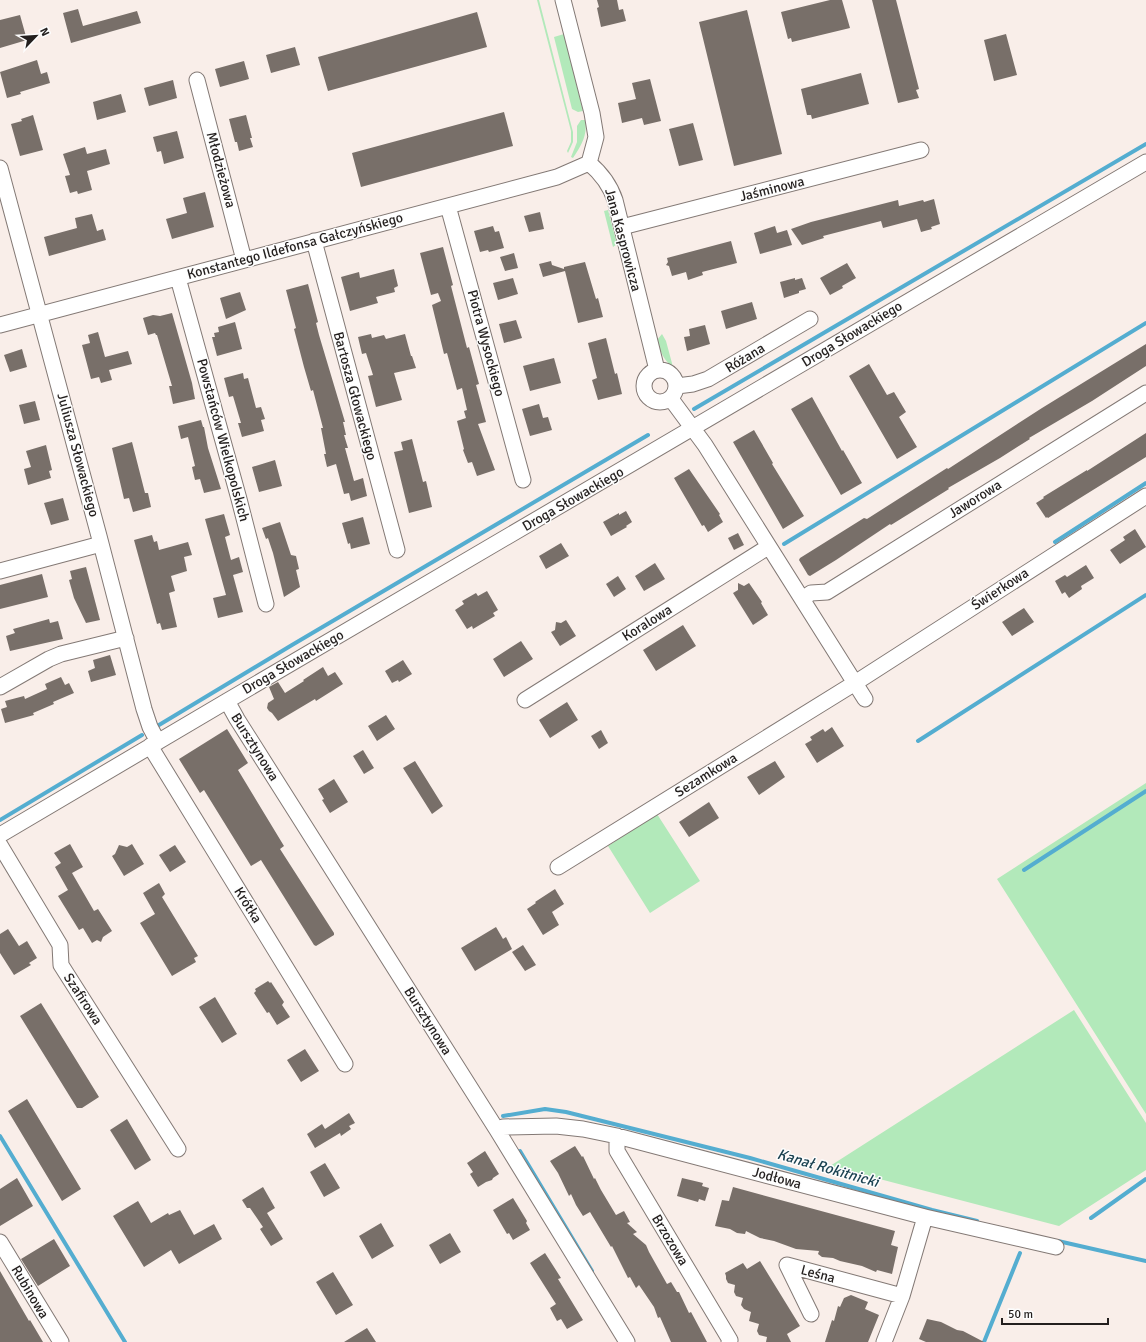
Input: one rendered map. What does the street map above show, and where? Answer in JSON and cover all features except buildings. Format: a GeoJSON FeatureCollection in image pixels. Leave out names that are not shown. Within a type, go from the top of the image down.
{"type":"FeatureCollection","features":[{"type":"Feature","properties":{"kind":"street"},"geometry":{"type":"LineString","coordinates":[[563,0],[596,137],[590,163]]}},
{"type":"Feature","properties":{"kind":"street","name":"Młodzieżowa"},"geometry":{"type":"LineString","coordinates":[[196,80],[244,260]]}},
{"type":"Feature","properties":{"kind":"street","name":"Jaśminowa"},"geometry":{"type":"LineString","coordinates":[[622,227],[921,150]]}},
{"type":"Feature","properties":{"kind":"street","name":"Droga Słowackiego"},"geometry":{"type":"LineString","coordinates":[[0,836],[227,701],[1146,162]]}},
{"type":"Feature","properties":{"kind":"street","name":"Konstantego Ildefonsa Gałczyńskiego"},"geometry":{"type":"LineString","coordinates":[[0,325],[556,177],[590,163]]}},
{"type":"Feature","properties":{"kind":"street","name":"Jana Kasprowicza"},"geometry":{"type":"LineString","coordinates":[[590,163],[611,188],[657,370]]}},
{"type":"Feature","properties":{"kind":"street","name":"Juliusza Słowackiego"},"geometry":{"type":"LineString","coordinates":[[0,168],[154,744]]}},
{"type":"Feature","properties":{"kind":"street","name":"Piotra Wysockiego"},"geometry":{"type":"LineString","coordinates":[[448,206],[523,480]]}},
{"type":"Feature","properties":{"kind":"street","name":"Bartosza Głowackiego"},"geometry":{"type":"LineString","coordinates":[[314,241],[397,550]]}},
{"type":"Feature","properties":{"kind":"street","name":"Powstańców Wielkopolskich"},"geometry":{"type":"LineString","coordinates":[[178,278],[266,604]]}},
{"type":"Feature","properties":{"kind":"street","name":"Różana"},"geometry":{"type":"LineString","coordinates":[[674,392],[708,379],[810,319]]}},
{"type":"Feature","properties":{"kind":"street"},"geometry":{"type":"LineString","coordinates":[[674,392],[662,402],[657,402],[648,397],[646,393],[644,388],[646,379],[652,372],[662,370],[670,373],[676,381],[674,392],[692,429],[705,445],[865,699]]}},
{"type":"Feature","properties":{"kind":"street","name":"Jaworowa"},"geometry":{"type":"LineString","coordinates":[[802,599],[811,593],[826,592],[1146,393]]}},
{"type":"Feature","properties":{"kind":"street","name":"Świerkowa"},"geometry":{"type":"LineString","coordinates":[[855,683],[1146,496]]}},
{"type":"Feature","properties":{"kind":"street"},"geometry":{"type":"LineString","coordinates":[[0,570],[101,544]]}},
{"type":"Feature","properties":{"kind":"street","name":"Koralowa"},"geometry":{"type":"LineString","coordinates":[[525,700],[768,547]]}},
{"type":"Feature","properties":{"kind":"street"},"geometry":{"type":"LineString","coordinates":[[0,688],[49,659],[61,654],[126,638]]}},
{"type":"Feature","properties":{"kind":"street","name":"Sezamkowa"},"geometry":{"type":"LineString","coordinates":[[558,867],[855,683]]}},
{"type":"Feature","properties":{"kind":"street","name":"Bursztynowa"},"geometry":{"type":"LineString","coordinates":[[227,701],[627,1342]]}},
{"type":"Feature","properties":{"kind":"street","name":"Krótka"},"geometry":{"type":"LineString","coordinates":[[154,744],[161,766],[345,1064]]}},
{"type":"Feature","properties":{"kind":"street","name":"Szafirowa"},"geometry":{"type":"LineString","coordinates":[[0,845],[60,945],[61,965],[178,1149]]}},
{"type":"Feature","properties":{"kind":"street","name":"Jodłowa"},"geometry":{"type":"LineString","coordinates":[[496,1130],[503,1127],[556,1126],[582,1129],[616,1136],[925,1217],[1056,1247]]}},
{"type":"Feature","properties":{"kind":"street","name":"Brzozowa"},"geometry":{"type":"LineString","coordinates":[[616,1136],[617,1151],[730,1340],[729,1342]]}},
{"type":"Feature","properties":{"kind":"street"},"geometry":{"type":"LineString","coordinates":[[884,1342],[902,1296],[925,1217]]}},
{"type":"Feature","properties":{"kind":"street","name":"Rubinowa"},"geometry":{"type":"LineString","coordinates":[[0,1242],[61,1342]]}},
{"type":"Feature","properties":{"kind":"street","name":"Leśna"},"geometry":{"type":"LineString","coordinates":[[811,1314],[787,1265],[902,1296]]}},
{"type":"Feature","properties":{"kind":"green space"},"geometry":{"type":"Polygon","coordinates":[[[537,0],[539,0],[573,132],[573,142],[568,153],[567,151],[571,142],[571,131],[537,0]]]}},
{"type":"Feature","properties":{"kind":"green space"},"geometry":{"type":"Polygon","coordinates":[[[564,34],[583,111],[578,112],[572,109],[554,37],[564,34]]]}},
{"type":"Feature","properties":{"kind":"green space"},"geometry":{"type":"Polygon","coordinates":[[[581,120],[585,120],[586,131],[581,145],[573,158],[571,157],[577,142],[577,126],[581,120]]]}},
{"type":"Feature","properties":{"kind":"green space"},"geometry":{"type":"Polygon","coordinates":[[[608,210],[617,244],[613,247],[604,211],[608,210]]]}},
{"type":"Feature","properties":{"kind":"green space"},"geometry":{"type":"Polygon","coordinates":[[[662,334],[666,341],[673,367],[665,359],[658,344],[657,340],[662,334]]]}},
{"type":"Feature","properties":{"kind":"green space"},"geometry":{"type":"Polygon","coordinates":[[[1146,783],[1146,1114],[997,879],[1146,783]]]}},
{"type":"Feature","properties":{"kind":"green space"},"geometry":{"type":"Polygon","coordinates":[[[657,814],[700,881],[650,913],[608,846],[657,814]]]}},
{"type":"Feature","properties":{"kind":"green space"},"geometry":{"type":"Polygon","coordinates":[[[1074,1010],[1146,1123],[1146,1170],[1059,1226],[830,1166],[1074,1010]]]}},
{"type":"Feature","properties":{"kind":"waterway"},"geometry":{"type":"LineString","coordinates":[[694,409],[1146,144]]}},
{"type":"Feature","properties":{"kind":"waterway"},"geometry":{"type":"LineString","coordinates":[[784,544],[1146,323]]}},
{"type":"Feature","properties":{"kind":"waterway"},"geometry":{"type":"LineString","coordinates":[[159,725],[648,435]]}},
{"type":"Feature","properties":{"kind":"waterway"},"geometry":{"type":"LineString","coordinates":[[1055,542],[1146,483]]}},
{"type":"Feature","properties":{"kind":"waterway"},"geometry":{"type":"LineString","coordinates":[[918,741],[1146,595]]}},
{"type":"Feature","properties":{"kind":"waterway"},"geometry":{"type":"LineString","coordinates":[[0,820],[142,735]]}},
{"type":"Feature","properties":{"kind":"waterway"},"geometry":{"type":"LineString","coordinates":[[1024,870],[1146,791]]}},
{"type":"Feature","properties":{"kind":"waterway","name":"Kanał Rokitnicki"},"geometry":{"type":"LineString","coordinates":[[503,1116],[545,1109],[566,1112],[750,1158],[932,1210],[977,1221]]}},
{"type":"Feature","properties":{"kind":"waterway"},"geometry":{"type":"LineString","coordinates":[[0,1136],[125,1342]]}},
{"type":"Feature","properties":{"kind":"waterway"},"geometry":{"type":"LineString","coordinates":[[520,1151],[592,1271]]}},
{"type":"Feature","properties":{"kind":"waterway"},"geometry":{"type":"LineString","coordinates":[[1091,1218],[1146,1179]]}},
{"type":"Feature","properties":{"kind":"waterway","name":"Kanał Rokitnicki"},"geometry":{"type":"LineString","coordinates":[[1058,1241],[1146,1261]]}},
{"type":"Feature","properties":{"kind":"waterway"},"geometry":{"type":"LineString","coordinates":[[984,1342],[1020,1253]]}}]}
